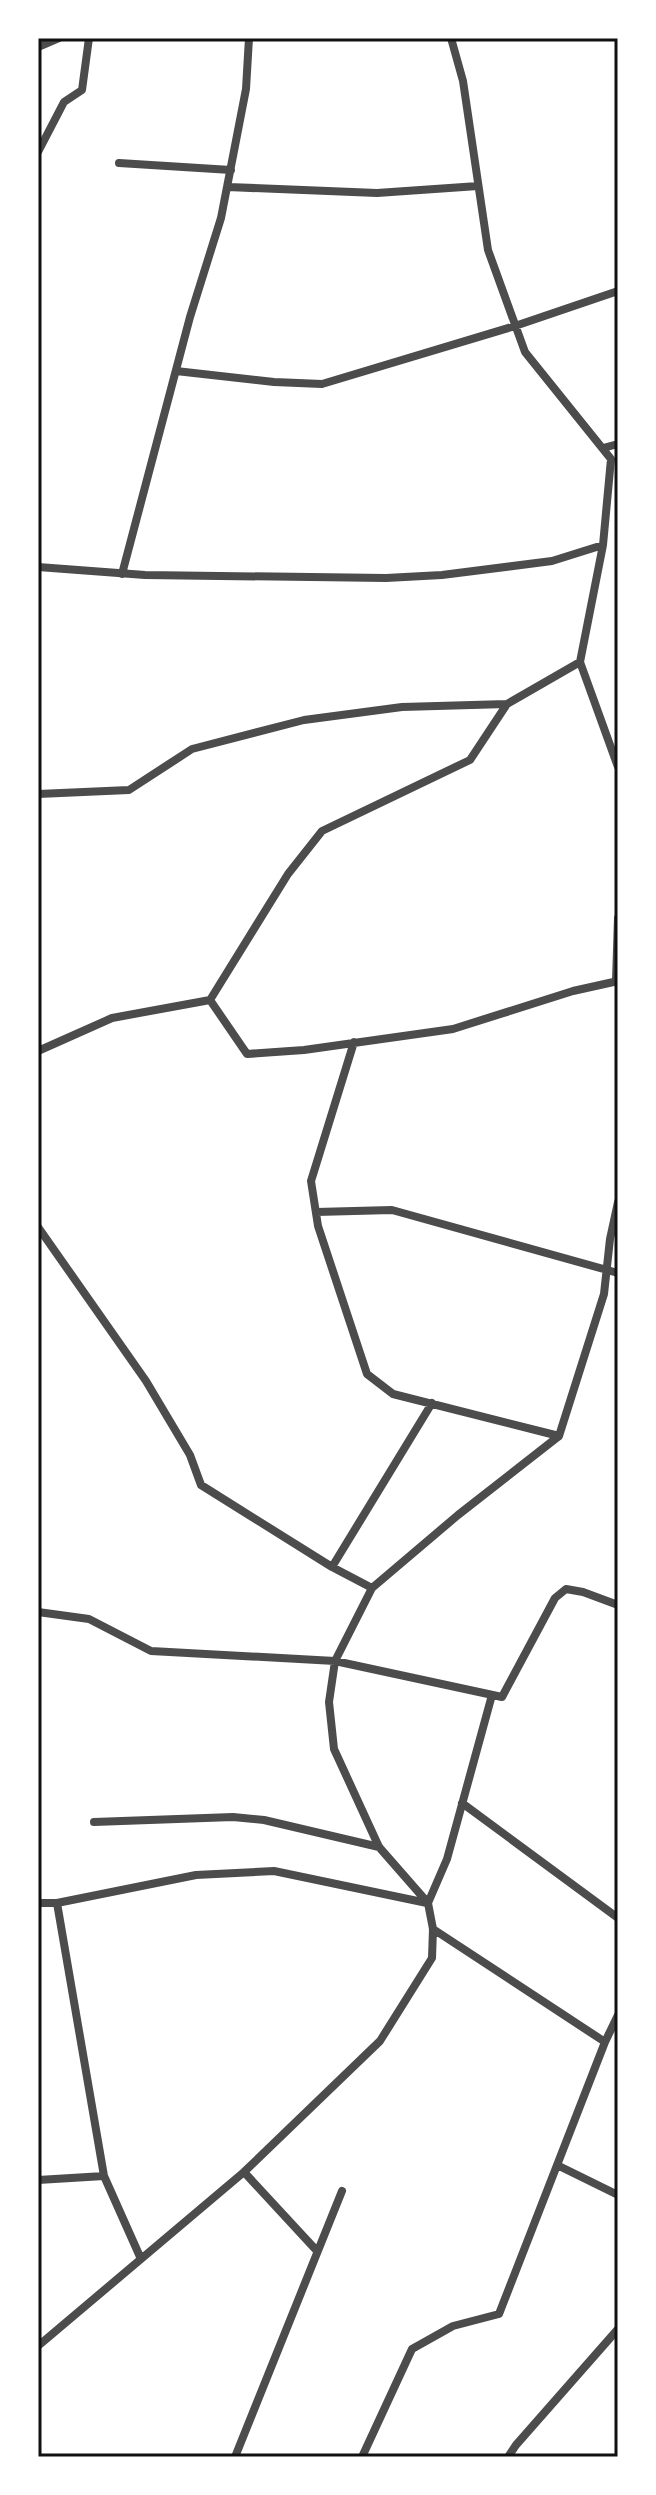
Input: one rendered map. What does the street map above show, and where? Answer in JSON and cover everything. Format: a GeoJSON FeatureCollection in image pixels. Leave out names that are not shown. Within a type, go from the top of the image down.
{"type":"FeatureCollection","features":[{"type":"Feature","properties":{"kind":"street"},"geometry":{"type":"LineString","coordinates":[[38,47],[59,38]]}},
{"type":"Feature","properties":{"kind":"street"},"geometry":{"type":"LineString","coordinates":[[38,152],[64,102],[82,90],[89,38]]}},
{"type":"Feature","properties":{"kind":"street"},"geometry":{"type":"LineString","coordinates":[[122,574],[221,218],[246,89],[249,38]]}},
{"type":"Feature","properties":{"kind":"street"},"geometry":{"type":"LineString","coordinates":[[451,38],[463,81],[488,250],[515,326],[525,352],[611,459],[603,545],[580,662],[618,767]]}},
{"type":"Feature","properties":{"kind":"street"},"geometry":{"type":"LineString","coordinates":[[119,163],[231,170]]}},
{"type":"Feature","properties":{"kind":"street"},"geometry":{"type":"LineString","coordinates":[[228,187],[377,193],[478,186]]}},
{"type":"Feature","properties":{"kind":"street"},"geometry":{"type":"LineString","coordinates":[[176,371],[322,384],[515,326],[618,291]]}},
{"type":"Feature","properties":{"kind":"street"},"geometry":{"type":"LineString","coordinates":[[603,448],[618,444]]}},
{"type":"Feature","properties":{"kind":"street"},"geometry":{"type":"LineString","coordinates":[[38,567],[122,574],[386,578],[442,575],[552,561],[603,545]]}},
{"type":"Feature","properties":{"kind":"street"},"geometry":{"type":"LineString","coordinates":[[38,1051],[112,1018],[210,1000],[288,874],[322,831],[470,760],[507,704],[580,662]]}},
{"type":"Feature","properties":{"kind":"street"},"geometry":{"type":"LineString","coordinates":[[38,794],[129,790],[192,749],[304,720],[402,707],[507,704]]}},
{"type":"Feature","properties":{"kind":"street"},"geometry":{"type":"LineString","coordinates":[[210,1000],[247,1054],[453,1029],[573,991],[617,981],[618,918]]}},
{"type":"Feature","properties":{"kind":"street"},"geometry":{"type":"LineString","coordinates":[[354,1042],[311,1181],[318,1226],[367,1374],[393,1394],[559,1436]]}},
{"type":"Feature","properties":{"kind":"street"},"geometry":{"type":"LineString","coordinates":[[38,2346],[244,2172],[380,2041],[432,1958],[433,1929],[428,1903],[379,1847],[334,1749],[329,1702],[335,1661],[372,1588],[458,1515],[559,1436],[604,1294],[618,1202]]}},
{"type":"Feature","properties":{"kind":"street"},"geometry":{"type":"LineString","coordinates":[[316,1212],[392,1210],[618,1273]]}},
{"type":"Feature","properties":{"kind":"street"},"geometry":{"type":"LineString","coordinates":[[38,1227],[146,1381],[190,1455],[201,1485],[332,1567],[372,1588]]}},
{"type":"Feature","properties":{"kind":"street"},"geometry":{"type":"LineString","coordinates":[[332,1567],[432,1403]]}},
{"type":"Feature","properties":{"kind":"street"},"geometry":{"type":"LineString","coordinates":[[38,1612],[89,1619],[151,1651],[335,1661],[502,1697],[555,1598],[566,1589],[618,1605]]}},
{"type":"Feature","properties":{"kind":"street"},"geometry":{"type":"LineString","coordinates":[[428,1903],[447,1859],[492,1695]]}},
{"type":"Feature","properties":{"kind":"street"},"geometry":{"type":"LineString","coordinates":[[462,1803],[618,1918]]}},
{"type":"Feature","properties":{"kind":"street"},"geometry":{"type":"LineString","coordinates":[[94,1822],[233,1817],[264,1820],[379,1847]]}},
{"type":"Feature","properties":{"kind":"street"},"geometry":{"type":"LineString","coordinates":[[38,1903],[57,1903],[196,1875],[274,1871],[428,1903]]}},
{"type":"Feature","properties":{"kind":"street"},"geometry":{"type":"LineString","coordinates":[[57,1903],[104,2176],[141,2259]]}},
{"type":"Feature","properties":{"kind":"street"},"geometry":{"type":"LineString","coordinates":[[433,1929],[605,2042]]}},
{"type":"Feature","properties":{"kind":"street"},"geometry":{"type":"LineString","coordinates":[[362,2457],[412,2349],[453,2326],[499,2314],[618,2015]]}},
{"type":"Feature","properties":{"kind":"street"},"geometry":{"type":"LineString","coordinates":[[557,2165],[618,2195]]}},
{"type":"Feature","properties":{"kind":"street"},"geometry":{"type":"LineString","coordinates":[[244,2172],[317,2251]]}},
{"type":"Feature","properties":{"kind":"street"},"geometry":{"type":"LineString","coordinates":[[38,2180],[104,2176]]}},
{"type":"Feature","properties":{"kind":"street"},"geometry":{"type":"LineString","coordinates":[[235,2457],[342,2191]]}},
{"type":"Feature","properties":{"kind":"street"},"geometry":{"type":"LineString","coordinates":[[508,2457],[618,2329]]}}]}
